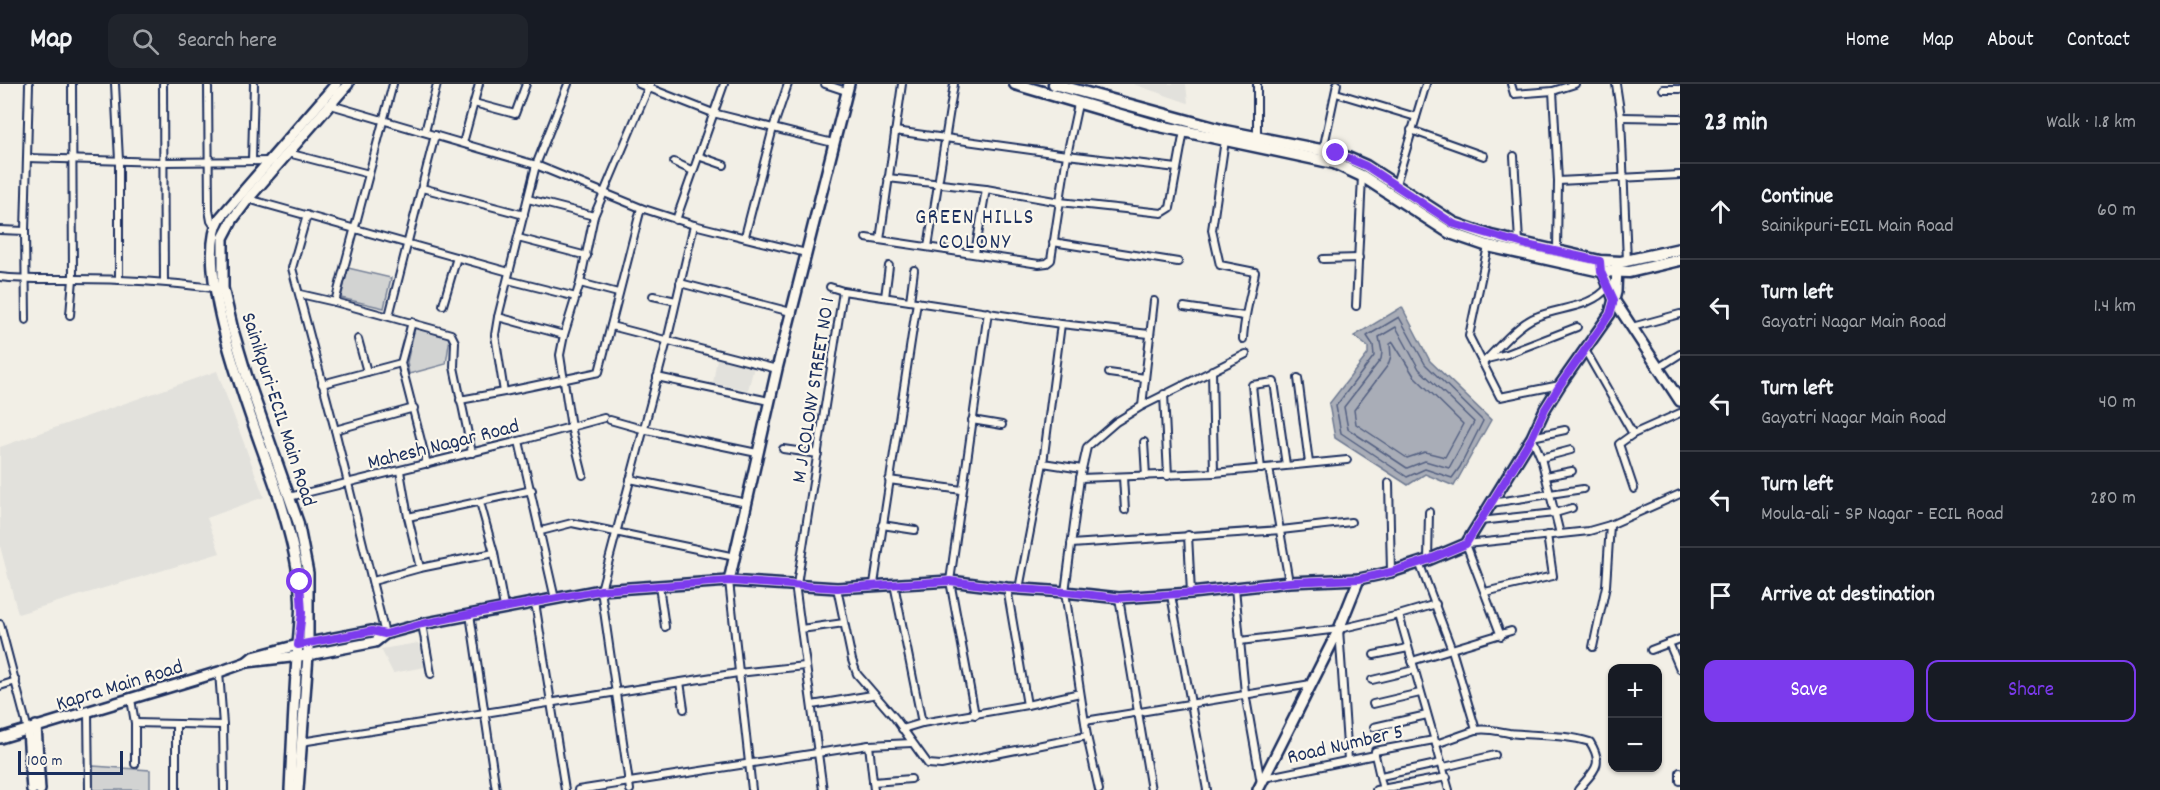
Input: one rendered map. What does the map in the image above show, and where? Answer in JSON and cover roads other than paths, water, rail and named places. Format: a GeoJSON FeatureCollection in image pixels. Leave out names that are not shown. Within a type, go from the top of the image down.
{"type":"FeatureCollection","features":[{"type":"Feature","properties":{"kind":"main road"},"geometry":{"type":"LineString","coordinates":[[1015,84],[1078,104],[1184,131],[1334,163],[1362,176],[1450,233],[1488,246],[1601,266],[1620,265],[1680,249]]}},
{"type":"Feature","properties":{"kind":"main road"},"geometry":{"type":"LineString","coordinates":[[1054,84],[1225,131],[1346,156],[1396,184],[1454,224],[1601,266]]}},
{"type":"Feature","properties":{"kind":"main road"},"geometry":{"type":"LineString","coordinates":[[1620,265],[1629,272],[1680,260]]}},
{"type":"Feature","properties":{"kind":"street"},"geometry":{"type":"LineString","coordinates":[[26,320],[25,231],[29,84]]}},
{"type":"Feature","properties":{"kind":"street"},"geometry":{"type":"LineString","coordinates":[[70,315],[73,279],[72,84]]}},
{"type":"Feature","properties":{"kind":"street"},"geometry":{"type":"LineString","coordinates":[[115,84],[119,160],[119,280]]}},
{"type":"Feature","properties":{"kind":"street"},"geometry":{"type":"LineString","coordinates":[[163,84],[164,282]]}},
{"type":"Feature","properties":{"kind":"street"},"geometry":{"type":"LineString","coordinates":[[208,84],[209,210],[215,227]]}},
{"type":"Feature","properties":{"kind":"street"},"geometry":{"type":"LineString","coordinates":[[252,160],[254,84]]}},
{"type":"Feature","properties":{"kind":"street","name":"Sainikpuri-ECIL Main Road"},"geometry":{"type":"LineString","coordinates":[[298,790],[308,655],[310,588],[304,542],[235,339],[223,288],[223,238],[233,219],[275,161],[330,88],[336,84]]}},
{"type":"Feature","properties":{"kind":"street","name":"Sainikpuri-ECIL Main Road"},"geometry":{"type":"LineString","coordinates":[[290,790],[297,656],[302,613],[300,586],[280,500],[225,338],[214,288],[212,251],[215,227],[239,195],[275,161],[288,153],[348,84]]}},
{"type":"Feature","properties":{"kind":"street"},"geometry":{"type":"LineString","coordinates":[[335,302],[393,84]]}},
{"type":"Feature","properties":{"kind":"street"},"geometry":{"type":"LineString","coordinates":[[425,132],[437,84]]}},
{"type":"Feature","properties":{"kind":"street"},"geometry":{"type":"LineString","coordinates":[[464,143],[479,84]]}},
{"type":"Feature","properties":{"kind":"street"},"geometry":{"type":"LineString","coordinates":[[474,103],[515,114],[526,84]]}},
{"type":"Feature","properties":{"kind":"street"},"geometry":{"type":"LineString","coordinates":[[504,392],[495,334],[498,317],[536,165],[568,84]]}},
{"type":"Feature","properties":{"kind":"street"},"geometry":{"type":"LineString","coordinates":[[639,84],[650,86],[713,113],[833,143]]}},
{"type":"Feature","properties":{"kind":"street"},"geometry":{"type":"LineString","coordinates":[[676,220],[724,84]]}},
{"type":"Feature","properties":{"kind":"street"},"geometry":{"type":"LineString","coordinates":[[745,236],[773,128],[788,84]]}},
{"type":"Feature","properties":{"kind":"street"},"geometry":{"type":"LineString","coordinates":[[753,790],[748,764],[729,581],[777,369],[848,88],[825,84]]}},
{"type":"Feature","properties":{"kind":"street"},"geometry":{"type":"LineString","coordinates":[[880,240],[902,84]]}},
{"type":"Feature","properties":{"kind":"street"},"geometry":{"type":"LineString","coordinates":[[928,246],[954,84]]}},
{"type":"Feature","properties":{"kind":"street"},"geometry":{"type":"LineString","coordinates":[[1257,84],[1257,137]]}},
{"type":"Feature","properties":{"kind":"street"},"geometry":{"type":"LineString","coordinates":[[1323,150],[1337,84]]}},
{"type":"Feature","properties":{"kind":"street"},"geometry":{"type":"LineString","coordinates":[[1396,184],[1426,84]]}},
{"type":"Feature","properties":{"kind":"street"},"geometry":{"type":"LineString","coordinates":[[1511,84],[1514,94],[1553,91],[1575,84]]}},
{"type":"Feature","properties":{"kind":"street"},"geometry":{"type":"LineString","coordinates":[[1466,544],[1532,437],[1545,409],[1560,385],[1610,314],[1620,265],[1623,177],[1621,117],[1617,84]]}},
{"type":"Feature","properties":{"kind":"street"},"geometry":{"type":"LineString","coordinates":[[583,476],[571,427],[560,356],[580,283],[594,216],[650,86]]}},
{"type":"Feature","properties":{"kind":"street"},"geometry":{"type":"LineString","coordinates":[[1663,89],[1680,89]]}},
{"type":"Feature","properties":{"kind":"street"},"geometry":{"type":"LineString","coordinates":[[1553,91],[1558,181],[1557,252]]}},
{"type":"Feature","properties":{"kind":"street"},"geometry":{"type":"LineString","coordinates":[[1336,93],[1416,117]]}},
{"type":"Feature","properties":{"kind":"street"},"geometry":{"type":"LineString","coordinates":[[866,238],[1044,264],[1051,260],[1066,155],[1078,104]]}},
{"type":"Feature","properties":{"kind":"street"},"geometry":{"type":"LineString","coordinates":[[331,105],[536,165],[676,220],[806,253]]}},
{"type":"Feature","properties":{"kind":"street"},"geometry":{"type":"LineString","coordinates":[[1621,117],[1680,118]]}},
{"type":"Feature","properties":{"kind":"street"},"geometry":{"type":"LineString","coordinates":[[1412,130],[1484,156]]}},
{"type":"Feature","properties":{"kind":"street"},"geometry":{"type":"LineString","coordinates":[[895,131],[1177,168]]}},
{"type":"Feature","properties":{"kind":"street"},"geometry":{"type":"LineString","coordinates":[[888,178],[986,189],[1060,202],[1162,213],[1170,208],[1184,131]]}},
{"type":"Feature","properties":{"kind":"street"},"geometry":{"type":"LineString","coordinates":[[389,316],[435,135]]}},
{"type":"Feature","properties":{"kind":"street"},"geometry":{"type":"LineString","coordinates":[[1225,140],[1212,230],[1220,265],[1255,272],[1249,306],[1244,316],[1243,339]]}},
{"type":"Feature","properties":{"kind":"street"},"geometry":{"type":"LineString","coordinates":[[288,153],[369,174]]}},
{"type":"Feature","properties":{"kind":"street"},"geometry":{"type":"LineString","coordinates":[[698,156],[724,165]]}},
{"type":"Feature","properties":{"kind":"street"},"geometry":{"type":"LineString","coordinates":[[1514,156],[1519,243]]}},
{"type":"Feature","properties":{"kind":"street"},"geometry":{"type":"LineString","coordinates":[[27,158],[275,161]]}},
{"type":"Feature","properties":{"kind":"street"},"geometry":{"type":"LineString","coordinates":[[674,162],[693,171]]}},
{"type":"Feature","properties":{"kind":"street"},"geometry":{"type":"LineString","coordinates":[[1558,181],[1680,175]]}},
{"type":"Feature","properties":{"kind":"street"},"geometry":{"type":"LineString","coordinates":[[1356,306],[1362,176]]}},
{"type":"Feature","properties":{"kind":"street"},"geometry":{"type":"LineString","coordinates":[[422,188],[524,214]]}},
{"type":"Feature","properties":{"kind":"street"},"geometry":{"type":"LineString","coordinates":[[975,253],[986,189]]}},
{"type":"Feature","properties":{"kind":"street"},"geometry":{"type":"LineString","coordinates":[[248,199],[509,272]]}},
{"type":"Feature","properties":{"kind":"street"},"geometry":{"type":"LineString","coordinates":[[528,200],[594,216]]}},
{"type":"Feature","properties":{"kind":"street"},"geometry":{"type":"LineString","coordinates":[[641,208],[611,326],[777,369]]}},
{"type":"Feature","properties":{"kind":"street"},"geometry":{"type":"LineString","coordinates":[[306,216],[292,268],[335,429],[385,634],[470,614],[601,590],[729,581],[837,588],[950,581],[1119,598],[1171,595],[1290,582],[1359,579],[1391,572],[1466,544],[1589,531],[1610,525],[1680,494]]}},
{"type":"Feature","properties":{"kind":"street"},"geometry":{"type":"LineString","coordinates":[[630,790],[601,590],[667,341],[694,225]]}},
{"type":"Feature","properties":{"kind":"street"},"geometry":{"type":"LineString","coordinates":[[0,230],[25,231]]}},
{"type":"Feature","properties":{"kind":"street"},"geometry":{"type":"LineString","coordinates":[[518,238],[586,256]]}},
{"type":"Feature","properties":{"kind":"street"},"geometry":{"type":"LineString","coordinates":[[1053,242],[1178,262]]}},
{"type":"Feature","properties":{"kind":"street"},"geometry":{"type":"LineString","coordinates":[[1488,246],[1469,336],[1484,361],[1500,397],[1560,385]]}},
{"type":"Feature","properties":{"kind":"street"},"geometry":{"type":"LineString","coordinates":[[443,305],[457,257]]}},
{"type":"Feature","properties":{"kind":"street"},"geometry":{"type":"LineString","coordinates":[[1323,259],[1359,258]]}},
{"type":"Feature","properties":{"kind":"street"},"geometry":{"type":"LineString","coordinates":[[885,297],[889,266]]}},
{"type":"Feature","properties":{"kind":"street"},"geometry":{"type":"LineString","coordinates":[[1601,266],[1614,300],[1680,401]]}},
{"type":"Feature","properties":{"kind":"street"},"geometry":{"type":"LineString","coordinates":[[874,584],[914,301],[914,270]]}},
{"type":"Feature","properties":{"kind":"street"},"geometry":{"type":"LineString","coordinates":[[0,277],[27,280],[164,282],[214,288]]}},
{"type":"Feature","properties":{"kind":"street"},"geometry":{"type":"LineString","coordinates":[[508,280],[576,297]]}},
{"type":"Feature","properties":{"kind":"street"},"geometry":{"type":"LineString","coordinates":[[580,283],[618,293]]}},
{"type":"Feature","properties":{"kind":"street"},"geometry":{"type":"LineString","coordinates":[[680,283],[791,312]]}},
{"type":"Feature","properties":{"kind":"street"},"geometry":{"type":"LineString","coordinates":[[830,287],[843,291]]}},
{"type":"Feature","properties":{"kind":"street"},"geometry":{"type":"LineString","coordinates":[[1484,361],[1524,324],[1535,317],[1601,297],[1608,287]]}},
{"type":"Feature","properties":{"kind":"street","name":"M J COLONY STREET NO 1"},"geometry":{"type":"LineString","coordinates":[[824,790],[796,597],[843,291],[1061,324],[1149,334]]}},
{"type":"Feature","properties":{"kind":"street"},"geometry":{"type":"LineString","coordinates":[[300,294],[452,334],[454,337],[454,367],[472,453]]}},
{"type":"Feature","properties":{"kind":"street"},"geometry":{"type":"LineString","coordinates":[[653,296],[676,301]]}},
{"type":"Feature","properties":{"kind":"street"},"geometry":{"type":"LineString","coordinates":[[1142,406],[1154,301]]}},
{"type":"Feature","properties":{"kind":"street"},"geometry":{"type":"LineString","coordinates":[[1184,307],[1244,316]]}},
{"type":"Feature","properties":{"kind":"street"},"geometry":{"type":"LineString","coordinates":[[975,715],[950,581],[988,312]]}},
{"type":"Feature","properties":{"kind":"street"},"geometry":{"type":"LineString","coordinates":[[1632,327],[1680,314]]}},
{"type":"Feature","properties":{"kind":"street"},"geometry":{"type":"LineString","coordinates":[[498,317],[564,335]]}},
{"type":"Feature","properties":{"kind":"street"},"geometry":{"type":"LineString","coordinates":[[412,322],[401,363],[427,464]]}},
{"type":"Feature","properties":{"kind":"street"},"geometry":{"type":"LineString","coordinates":[[1019,589],[1043,463],[1061,324]]}},
{"type":"Feature","properties":{"kind":"street","name":"Mahesh Nagar Road"},"geometry":{"type":"LineString","coordinates":[[460,400],[597,373],[601,369],[611,326]]}},
{"type":"Feature","properties":{"kind":"street"},"geometry":{"type":"LineString","coordinates":[[1484,361],[1577,327]]}},
{"type":"Feature","properties":{"kind":"street"},"geometry":{"type":"LineString","coordinates":[[358,339],[366,372]]}},
{"type":"Feature","properties":{"kind":"street"},"geometry":{"type":"LineString","coordinates":[[1585,350],[1633,434]]}},
{"type":"Feature","properties":{"kind":"street"},"geometry":{"type":"LineString","coordinates":[[1099,790],[1087,736],[1065,592],[1080,478],[1087,447],[1116,422],[1142,406],[1246,354]]}},
{"type":"Feature","properties":{"kind":"street"},"geometry":{"type":"LineString","coordinates":[[1658,368],[1680,354]]}},
{"type":"Feature","properties":{"kind":"street"},"geometry":{"type":"LineString","coordinates":[[322,384],[401,363]]}},
{"type":"Feature","properties":{"kind":"street"},"geometry":{"type":"LineString","coordinates":[[1212,370],[1214,473]]}},
{"type":"Feature","properties":{"kind":"street"},"geometry":{"type":"LineString","coordinates":[[1109,373],[1145,378]]}},
{"type":"Feature","properties":{"kind":"street"},"geometry":{"type":"LineString","coordinates":[[657,378],[770,401]]}},
{"type":"Feature","properties":{"kind":"street"},"geometry":{"type":"LineString","coordinates":[[1298,378],[1309,463]]}},
{"type":"Feature","properties":{"kind":"street"},"geometry":{"type":"LineString","coordinates":[[1261,469],[1252,384],[1274,382],[1286,465]]}},
{"type":"Feature","properties":{"kind":"street"},"geometry":{"type":"LineString","coordinates":[[1164,394],[1168,476]]}},
{"type":"Feature","properties":{"kind":"street"},"geometry":{"type":"LineString","coordinates":[[335,429],[414,408]]}},
{"type":"Feature","properties":{"kind":"street"},"geometry":{"type":"LineString","coordinates":[[1634,489],[1618,444],[1633,434],[1680,413]]}},
{"type":"Feature","properties":{"kind":"street","name":"Mahesh Nagar Road"},"geometry":{"type":"LineString","coordinates":[[289,497],[607,419],[642,429],[757,453]]}},
{"type":"Feature","properties":{"kind":"street"},"geometry":{"type":"LineString","coordinates":[[972,420],[1002,425]]}},
{"type":"Feature","properties":{"kind":"street"},"geometry":{"type":"LineString","coordinates":[[1532,437],[1565,430]]}},
{"type":"Feature","properties":{"kind":"street"},"geometry":{"type":"LineString","coordinates":[[1532,437],[1541,458],[1560,534]]}},
{"type":"Feature","properties":{"kind":"street"},"geometry":{"type":"LineString","coordinates":[[519,441],[555,598]]}},
{"type":"Feature","properties":{"kind":"street"},"geometry":{"type":"LineString","coordinates":[[1144,442],[1146,476]]}},
{"type":"Feature","properties":{"kind":"street"},"geometry":{"type":"LineString","coordinates":[[783,448],[818,454]]}},
{"type":"Feature","properties":{"kind":"street"},"geometry":{"type":"LineString","coordinates":[[1541,458],[1571,450]]}},
{"type":"Feature","properties":{"kind":"street"},"geometry":{"type":"LineString","coordinates":[[1080,478],[1214,473],[1347,460]]}},
{"type":"Feature","properties":{"kind":"street"},"geometry":{"type":"LineString","coordinates":[[1043,463],[1082,469]]}},
{"type":"Feature","properties":{"kind":"street"},"geometry":{"type":"LineString","coordinates":[[1269,468],[1290,582]]}},
{"type":"Feature","properties":{"kind":"street"},"geometry":{"type":"LineString","coordinates":[[400,471],[420,568]]}},
{"type":"Feature","properties":{"kind":"street"},"geometry":{"type":"LineString","coordinates":[[1546,476],[1572,471]]}},
{"type":"Feature","properties":{"kind":"street"},"geometry":{"type":"LineString","coordinates":[[1123,477],[1125,510]]}},
{"type":"Feature","properties":{"kind":"street"},"geometry":{"type":"LineString","coordinates":[[630,479],[747,503]]}},
{"type":"Feature","properties":{"kind":"street"},"geometry":{"type":"LineString","coordinates":[[889,480],[962,490]]}},
{"type":"Feature","properties":{"kind":"street"},"geometry":{"type":"LineString","coordinates":[[1389,483],[1391,572]]}},
{"type":"Feature","properties":{"kind":"street"},"geometry":{"type":"LineString","coordinates":[[1491,503],[1582,489]]}},
{"type":"Feature","properties":{"kind":"street"},"geometry":{"type":"LineString","coordinates":[[408,517],[531,490]]}},
{"type":"Feature","properties":{"kind":"street"},"geometry":{"type":"LineString","coordinates":[[480,502],[495,553],[504,608]]}},
{"type":"Feature","properties":{"kind":"street"},"geometry":{"type":"LineString","coordinates":[[1480,521],[1555,513],[1572,508]]}},
{"type":"Feature","properties":{"kind":"street"},"geometry":{"type":"LineString","coordinates":[[1429,512],[1424,561],[1476,730],[1488,728],[1508,733],[1572,737],[1590,742],[1598,754],[1597,768],[1578,790]]}},
{"type":"Feature","properties":{"kind":"street"},"geometry":{"type":"LineString","coordinates":[[1071,544],[1281,530],[1351,522]]}},
{"type":"Feature","properties":{"kind":"street"},"geometry":{"type":"LineString","coordinates":[[541,531],[572,523],[735,557]]}},
{"type":"Feature","properties":{"kind":"street"},"geometry":{"type":"LineString","coordinates":[[882,525],[915,530]]}},
{"type":"Feature","properties":{"kind":"street"},"geometry":{"type":"LineString","coordinates":[[1593,647],[1606,586],[1610,525]]}},
{"type":"Feature","properties":{"kind":"street"},"geometry":{"type":"LineString","coordinates":[[1188,535],[1191,593]]}},
{"type":"Feature","properties":{"kind":"street"},"geometry":{"type":"LineString","coordinates":[[1485,592],[1553,576],[1547,535]]}},
{"type":"Feature","properties":{"kind":"street"},"geometry":{"type":"LineString","coordinates":[[1466,544],[1500,636]]}},
{"type":"Feature","properties":{"kind":"street"},"geometry":{"type":"LineString","coordinates":[[373,581],[420,568],[495,553]]}},
{"type":"Feature","properties":{"kind":"street"},"geometry":{"type":"LineString","coordinates":[[1261,784],[1339,629],[1359,579]]}},
{"type":"Feature","properties":{"kind":"street"},"geometry":{"type":"LineString","coordinates":[[894,584],[922,723]]}},
{"type":"Feature","properties":{"kind":"street"},"geometry":{"type":"LineString","coordinates":[[659,586],[665,627]]}},
{"type":"Feature","properties":{"kind":"street"},"geometry":{"type":"LineString","coordinates":[[837,588],[854,668],[928,764],[935,765],[1087,736]]}},
{"type":"Feature","properties":{"kind":"street"},"geometry":{"type":"LineString","coordinates":[[1007,588],[1028,705]]}},
{"type":"Feature","properties":{"kind":"street"},"geometry":{"type":"LineString","coordinates":[[1234,588],[1245,693],[1261,784]]}},
{"type":"Feature","properties":{"kind":"street"},"geometry":{"type":"LineString","coordinates":[[1171,595],[1207,790]]}},
{"type":"Feature","properties":{"kind":"street"},"geometry":{"type":"LineString","coordinates":[[1119,598],[1151,790]]}},
{"type":"Feature","properties":{"kind":"street"},"geometry":{"type":"LineString","coordinates":[[535,602],[565,790]]}},
{"type":"Feature","properties":{"kind":"street"},"geometry":{"type":"LineString","coordinates":[[1240,641],[1339,629],[1436,604]]}},
{"type":"Feature","properties":{"kind":"street"},"geometry":{"type":"LineString","coordinates":[[470,614],[496,790]]}},
{"type":"Feature","properties":{"kind":"street"},"geometry":{"type":"LineString","coordinates":[[1399,615],[1449,790]]}},
{"type":"Feature","properties":{"kind":"street"},"geometry":{"type":"LineString","coordinates":[[801,629],[844,623]]}},
{"type":"Feature","properties":{"kind":"street"},"geometry":{"type":"LineString","coordinates":[[0,624],[3,646],[16,681],[26,720],[32,728],[40,790]]}},
{"type":"Feature","properties":{"kind":"street"},"geometry":{"type":"LineString","coordinates":[[422,624],[431,674]]}},
{"type":"Feature","properties":{"kind":"street"},"geometry":{"type":"LineString","coordinates":[[1339,629],[1348,760]]}},
{"type":"Feature","properties":{"kind":"street","name":"Kapra Main Road"},"geometry":{"type":"LineString","coordinates":[[247,662],[253,657],[298,645],[372,631],[385,634]]}},
{"type":"Feature","properties":{"kind":"street"},"geometry":{"type":"LineString","coordinates":[[1412,661],[1511,631]]}},
{"type":"Feature","properties":{"kind":"street","name":"Kapra Main Road"},"geometry":{"type":"LineString","coordinates":[[0,738],[247,662],[308,655],[375,642],[385,634]]}},
{"type":"Feature","properties":{"kind":"street"},"geometry":{"type":"LineString","coordinates":[[1651,650],[1680,639]]}},
{"type":"Feature","properties":{"kind":"street"},"geometry":{"type":"LineString","coordinates":[[1669,643],[1680,669]]}},
{"type":"Feature","properties":{"kind":"street"},"geometry":{"type":"LineString","coordinates":[[1374,655],[1408,648]]}},
{"type":"Feature","properties":{"kind":"street"},"geometry":{"type":"LineString","coordinates":[[301,742],[738,673],[805,666]]}},
{"type":"Feature","properties":{"kind":"street"},"geometry":{"type":"LineString","coordinates":[[1372,680],[1414,670]]}},
{"type":"Feature","properties":{"kind":"street"},"geometry":{"type":"LineString","coordinates":[[219,672],[224,790]]}},
{"type":"Feature","properties":{"kind":"street"},"geometry":{"type":"LineString","coordinates":[[0,686],[16,681]]}},
{"type":"Feature","properties":{"kind":"street"},"geometry":{"type":"LineString","coordinates":[[680,682],[684,709]]}},
{"type":"Feature","properties":{"kind":"street"},"geometry":{"type":"LineString","coordinates":[[1085,721],[1311,684]]}},
{"type":"Feature","properties":{"kind":"street"},"geometry":{"type":"LineString","coordinates":[[902,729],[922,723],[1028,705],[1080,693]]}},
{"type":"Feature","properties":{"kind":"street"},"geometry":{"type":"LineString","coordinates":[[1373,704],[1420,693]]}},
{"type":"Feature","properties":{"kind":"street"},"geometry":{"type":"LineString","coordinates":[[812,705],[873,694]]}},
{"type":"Feature","properties":{"kind":"street"},"geometry":{"type":"LineString","coordinates":[[131,699],[135,723],[135,764]]}},
{"type":"Feature","properties":{"kind":"street"},"geometry":{"type":"LineString","coordinates":[[88,712],[89,790]]}},
{"type":"Feature","properties":{"kind":"street"},"geometry":{"type":"LineString","coordinates":[[1374,727],[1427,715]]}},
{"type":"Feature","properties":{"kind":"street"},"geometry":{"type":"LineString","coordinates":[[135,723],[223,725]]}},
{"type":"Feature","properties":{"kind":"street"},"geometry":{"type":"LineString","coordinates":[[176,725],[176,790]]}},
{"type":"Feature","properties":{"kind":"street"},"geometry":{"type":"LineString","coordinates":[[32,728],[32,790]]}},
{"type":"Feature","properties":{"kind":"street","name":"Road Number 5"},"geometry":{"type":"LineString","coordinates":[[1261,784],[1348,760],[1376,755],[1375,751],[1435,742],[1476,730]]}},
{"type":"Feature","properties":{"kind":"street"},"geometry":{"type":"LineString","coordinates":[[578,790],[818,752],[869,745],[912,743]]}},
{"type":"Feature","properties":{"kind":"street"},"geometry":{"type":"LineString","coordinates":[[869,745],[874,790]]}},
{"type":"Feature","properties":{"kind":"street"},"geometry":{"type":"LineString","coordinates":[[1376,755],[1381,776],[1381,790],[1447,777]]}},
{"type":"Feature","properties":{"kind":"street"},"geometry":{"type":"LineString","coordinates":[[1381,776],[1495,755]]}},
{"type":"Feature","properties":{"kind":"street"},"geometry":{"type":"LineString","coordinates":[[1680,772],[1680,781]]}},
{"type":"Feature","properties":{"kind":"street"},"geometry":{"type":"LineString","coordinates":[[873,782],[911,778]]}},
{"type":"Feature","properties":{"kind":"water"},"geometry":{"type":"Polygon","coordinates":[[[1402,307],[1430,361],[1491,420],[1454,486],[1425,474],[1408,485],[1335,438],[1329,404],[1368,354],[1368,347],[1354,336],[1402,307]]]}},
{"type":"Feature","properties":{"kind":"district","name":"GREEN HILLS COLONY"},"geometry":{"type":"Point","coordinates":[975,228]}}]}
